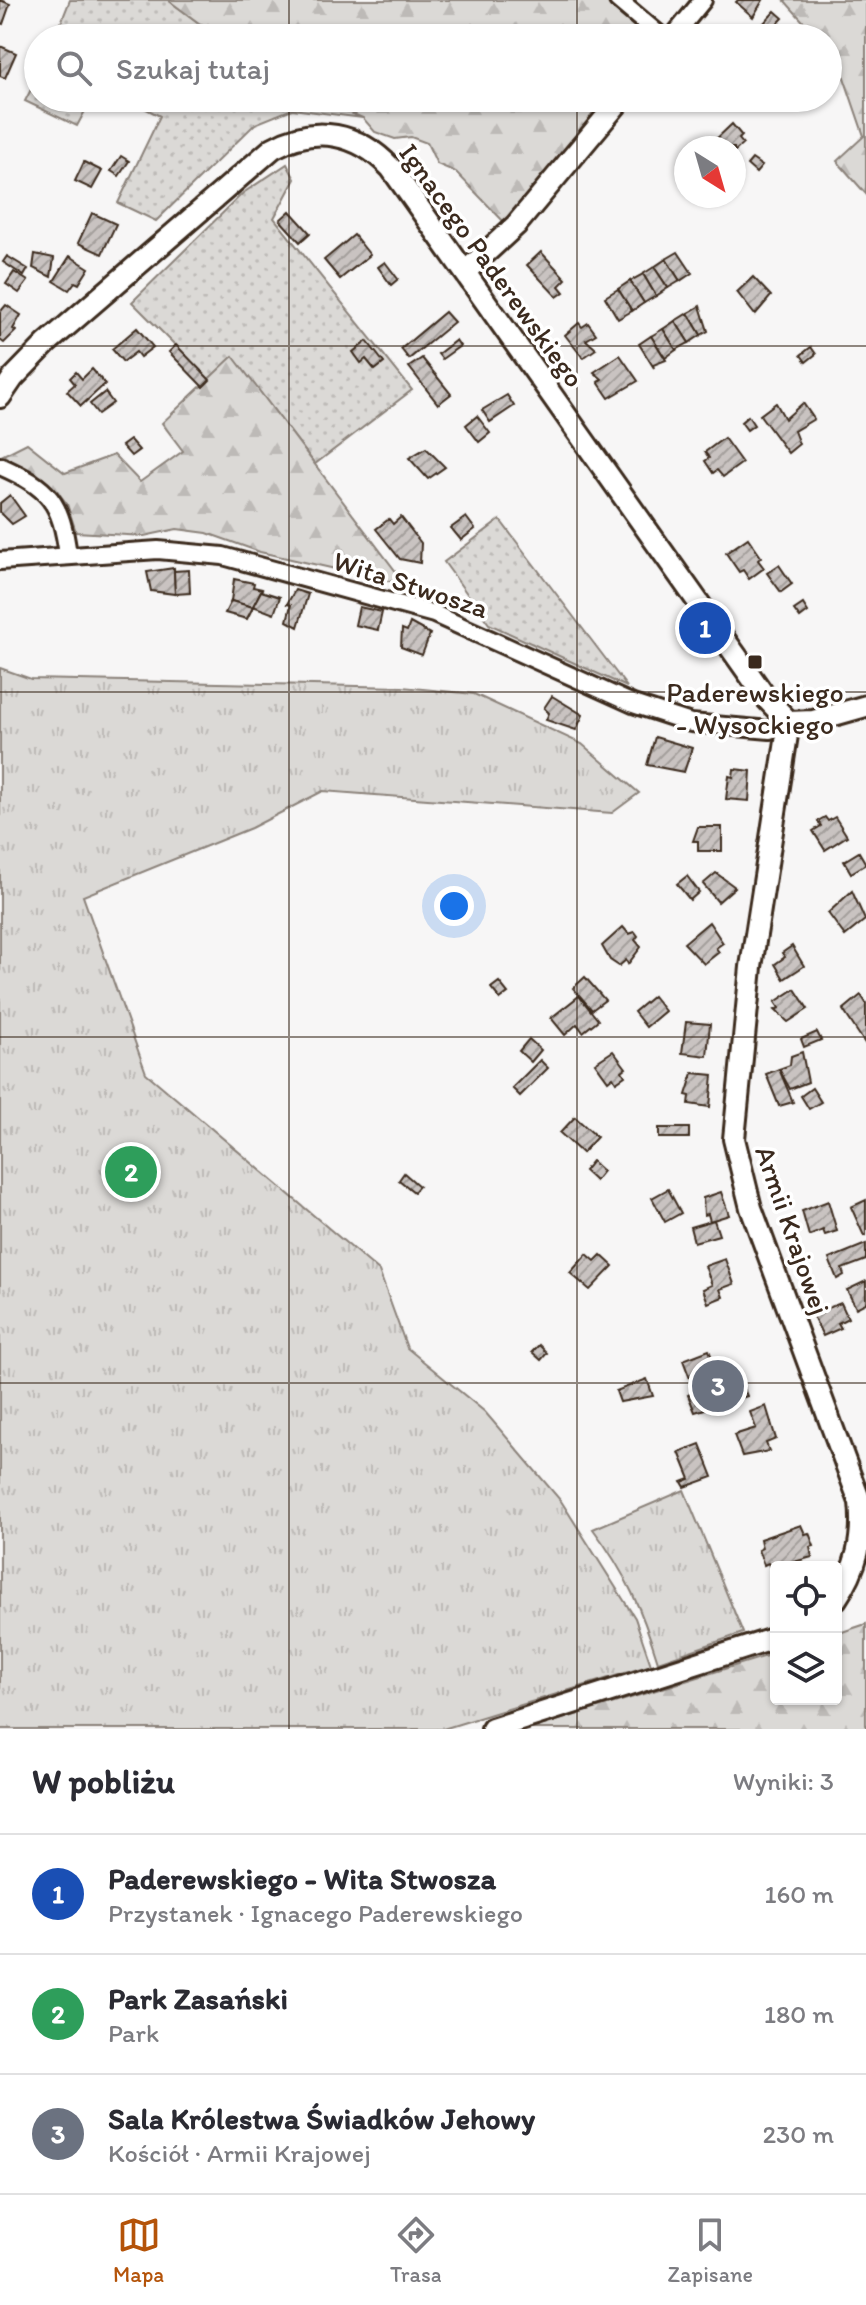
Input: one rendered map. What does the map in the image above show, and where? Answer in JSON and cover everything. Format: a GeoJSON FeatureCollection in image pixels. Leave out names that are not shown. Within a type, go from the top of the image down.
{"type":"FeatureCollection","features":[{"type":"Feature","properties":{"kind":"street"},"geometry":{"type":"LineString","coordinates":[[618,0],[646,24]]}},
{"type":"Feature","properties":{"kind":"street"},"geometry":{"type":"LineString","coordinates":[[683,24],[703,0]]}},
{"type":"Feature","properties":{"kind":"street"},"geometry":{"type":"LineString","coordinates":[[465,272],[516,225],[610,112]]}},
{"type":"Feature","properties":{"kind":"street","name":"Ignacego Paderewskiego"},"geometry":{"type":"LineString","coordinates":[[0,397],[13,378],[47,343],[250,166],[289,139],[331,133],[375,151],[391,168],[766,698],[789,722]]}},
{"type":"Feature","properties":{"kind":"street"},"geometry":{"type":"LineString","coordinates":[[0,466],[36,485],[58,506],[68,555]]}},
{"type":"Feature","properties":{"kind":"street","name":"Wita Stwosza"},"geometry":{"type":"LineString","coordinates":[[0,561],[158,550],[223,556],[434,614],[633,704],[691,723],[770,730],[789,722]]}},
{"type":"Feature","properties":{"kind":"street"},"geometry":{"type":"LineString","coordinates":[[789,722],[813,721],[866,706]]}},
{"type":"Feature","properties":{"kind":"street","name":"Armii Krajowej"},"geometry":{"type":"LineString","coordinates":[[789,722],[751,967],[734,1139],[751,1208],[860,1502],[863,1527],[860,1547],[855,1565],[842,1588]]}},
{"type":"Feature","properties":{"kind":"street"},"geometry":{"type":"LineString","coordinates":[[492,1729],[770,1640]]}},
{"type":"Feature","properties":{"kind":"green space"},"geometry":{"type":"Polygon","coordinates":[[[70,0],[168,0],[200,24],[61,24],[70,0]]]}},
{"type":"Feature","properties":{"kind":"green space"},"geometry":{"type":"Polygon","coordinates":[[[168,0],[608,0],[634,24],[200,24],[168,0]]]}},
{"type":"Feature","properties":{"kind":"green space"},"geometry":{"type":"Polygon","coordinates":[[[784,0],[866,0],[866,194],[837,161],[864,136],[842,72],[842,24],[805,24],[784,0]]]}},
{"type":"Feature","properties":{"kind":"green space"},"geometry":{"type":"Polygon","coordinates":[[[48,112],[84,112],[77,126],[48,112]]]}},
{"type":"Feature","properties":{"kind":"green space"},"geometry":{"type":"Polygon","coordinates":[[[152,112],[285,112],[255,124],[156,221],[118,203],[160,116],[152,112]]]}},
{"type":"Feature","properties":{"kind":"green space"},"geometry":{"type":"Polygon","coordinates":[[[316,112],[349,112],[363,118],[316,112]]]}},
{"type":"Feature","properties":{"kind":"green space"},"geometry":{"type":"Polygon","coordinates":[[[349,112],[601,112],[505,223],[456,172],[437,164],[427,143],[411,137],[395,139],[375,132],[363,118],[349,112]]]}},
{"type":"Feature","properties":{"kind":"green space"},"geometry":{"type":"Polygon","coordinates":[[[287,164],[295,179],[274,218],[412,390],[315,464],[233,357],[209,379],[132,302],[243,193],[287,164]]]}},
{"type":"Feature","properties":{"kind":"green space"},"geometry":{"type":"Polygon","coordinates":[[[233,356],[406,585],[260,552],[207,533],[177,529],[144,536],[76,532],[67,504],[57,491],[3,455],[27,443],[65,473],[114,455],[140,482],[183,451],[162,423],[233,356]]]}},
{"type":"Feature","properties":{"kind":"green space"},"geometry":{"type":"Polygon","coordinates":[[[500,520],[627,687],[489,624],[444,562],[500,520]]]}},
{"type":"Feature","properties":{"kind":"green space"},"geometry":{"type":"Polygon","coordinates":[[[0,668],[31,679],[402,687],[474,694],[582,744],[639,793],[612,813],[323,791],[251,828],[83,896],[146,1073],[379,1271],[407,1348],[485,1412],[561,1501],[635,1618],[651,1665],[443,1729],[0,1729],[0,668]]]}},
{"type":"Feature","properties":{"kind":"green space"},"geometry":{"type":"Polygon","coordinates":[[[684,1490],[743,1633],[658,1662],[632,1592],[593,1529],[684,1490]]]}},
{"type":"Feature","properties":{"kind":"green space"},"geometry":{"type":"Polygon","coordinates":[[[866,1624],[866,1729],[530,1729],[770,1655],[770,1705],[842,1705],[842,1632],[866,1624]]]}},
{"type":"Feature","properties":{"kind":"building"},"geometry":{"type":"Polygon","coordinates":[[[0,0],[10,4],[3,24],[0,23],[0,0]]]}},
{"type":"Feature","properties":{"kind":"building"},"geometry":{"type":"Polygon","coordinates":[[[763,0],[753,17],[736,2],[763,0]]]}},
{"type":"Feature","properties":{"kind":"building"},"geometry":{"type":"Polygon","coordinates":[[[775,11],[783,18],[777,24],[763,24],[775,11]]]}},
{"type":"Feature","properties":{"kind":"building"},"geometry":{"type":"Polygon","coordinates":[[[0,46],[16,53],[5,78],[0,76],[0,46]]]}},
{"type":"Feature","properties":{"kind":"building"},"geometry":{"type":"Polygon","coordinates":[[[732,124],[742,136],[719,136],[732,124]]]}},
{"type":"Feature","properties":{"kind":"building"},"geometry":{"type":"Polygon","coordinates":[[[121,156],[129,161],[119,176],[111,171],[121,156]]]}},
{"type":"Feature","properties":{"kind":"building"},"geometry":{"type":"Polygon","coordinates":[[[752,159],[762,166],[756,173],[747,165],[752,159]]]}},
{"type":"Feature","properties":{"kind":"building"},"geometry":{"type":"Polygon","coordinates":[[[84,162],[102,171],[92,189],[75,181],[84,162]]]}},
{"type":"Feature","properties":{"kind":"building"},"geometry":{"type":"Polygon","coordinates":[[[290,211],[310,233],[300,242],[280,220],[290,211]]]}},
{"type":"Feature","properties":{"kind":"building"},"geometry":{"type":"Polygon","coordinates":[[[92,213],[116,224],[102,254],[78,243],[92,213]]]}},
{"type":"Feature","properties":{"kind":"building"},"geometry":{"type":"Polygon","coordinates":[[[354,235],[370,255],[340,279],[324,260],[354,235]]]}},
{"type":"Feature","properties":{"kind":"building"},"geometry":{"type":"Polygon","coordinates":[[[541,252],[566,279],[559,286],[564,292],[557,297],[527,265],[541,252]]]}},
{"type":"Feature","properties":{"kind":"building"},"geometry":{"type":"Polygon","coordinates":[[[678,252],[692,273],[680,281],[666,259],[678,252]]]}},
{"type":"Feature","properties":{"kind":"building"},"geometry":{"type":"Polygon","coordinates":[[[35,254],[54,258],[51,277],[33,268],[35,254]]]}},
{"type":"Feature","properties":{"kind":"building"},"geometry":{"type":"Polygon","coordinates":[[[7,256],[28,269],[24,276],[3,262],[7,256]]]}},
{"type":"Feature","properties":{"kind":"building"},"geometry":{"type":"Polygon","coordinates":[[[70,256],[89,268],[79,284],[75,282],[69,290],[54,281],[70,256]]]}},
{"type":"Feature","properties":{"kind":"building"},"geometry":{"type":"Polygon","coordinates":[[[666,259],[680,281],[668,288],[654,267],[666,259]]]}},
{"type":"Feature","properties":{"kind":"building"},"geometry":{"type":"Polygon","coordinates":[[[385,262],[398,279],[391,285],[378,267],[385,262]]]}},
{"type":"Feature","properties":{"kind":"building"},"geometry":{"type":"Polygon","coordinates":[[[654,267],[668,288],[656,296],[643,274],[654,267]]]}},
{"type":"Feature","properties":{"kind":"building"},"geometry":{"type":"Polygon","coordinates":[[[14,272],[28,281],[19,293],[6,284],[14,272]]]}},
{"type":"Feature","properties":{"kind":"building"},"geometry":{"type":"Polygon","coordinates":[[[643,274],[656,296],[644,303],[630,281],[643,274]]]}},
{"type":"Feature","properties":{"kind":"building"},"geometry":{"type":"Polygon","coordinates":[[[753,277],[771,296],[755,315],[737,292],[753,277]]]}},
{"type":"Feature","properties":{"kind":"building"},"geometry":{"type":"Polygon","coordinates":[[[630,281],[644,303],[632,311],[618,289],[630,281]]]}},
{"type":"Feature","properties":{"kind":"building"},"geometry":{"type":"Polygon","coordinates":[[[618,289],[632,311],[618,319],[605,297],[618,289]]]}},
{"type":"Feature","properties":{"kind":"building"},"geometry":{"type":"Polygon","coordinates":[[[6,305],[21,315],[13,329],[16,331],[4,343],[0,340],[0,312],[6,305]]]}},
{"type":"Feature","properties":{"kind":"building"},"geometry":{"type":"Polygon","coordinates":[[[700,306],[708,331],[701,335],[688,313],[700,306]]]}},
{"type":"Feature","properties":{"kind":"building"},"geometry":{"type":"Polygon","coordinates":[[[445,312],[454,322],[409,359],[401,349],[445,312]]]}},
{"type":"Feature","properties":{"kind":"building"},"geometry":{"type":"Polygon","coordinates":[[[688,313],[701,335],[689,343],[675,321],[688,313]]]}},
{"type":"Feature","properties":{"kind":"building"},"geometry":{"type":"Polygon","coordinates":[[[675,321],[689,343],[676,350],[663,329],[675,321]]]}},
{"type":"Feature","properties":{"kind":"building"},"geometry":{"type":"Polygon","coordinates":[[[579,323],[582,327],[588,323],[596,334],[586,340],[596,349],[583,358],[565,335],[579,323]]]}},
{"type":"Feature","properties":{"kind":"building"},"geometry":{"type":"Polygon","coordinates":[[[137,328],[153,347],[140,357],[136,352],[123,362],[112,349],[137,328]]]}},
{"type":"Feature","properties":{"kind":"building"},"geometry":{"type":"Polygon","coordinates":[[[663,329],[676,350],[665,358],[651,336],[663,329]]]}},
{"type":"Feature","properties":{"kind":"building"},"geometry":{"type":"Polygon","coordinates":[[[651,336],[666,360],[653,365],[654,368],[639,344],[651,336]]]}},
{"type":"Feature","properties":{"kind":"building"},"geometry":{"type":"Polygon","coordinates":[[[456,340],[460,346],[442,359],[438,354],[456,340]]]}},
{"type":"Feature","properties":{"kind":"building"},"geometry":{"type":"Polygon","coordinates":[[[367,341],[384,363],[375,370],[366,359],[361,363],[353,352],[367,341]]]}},
{"type":"Feature","properties":{"kind":"building"},"geometry":{"type":"Polygon","coordinates":[[[176,345],[210,380],[203,387],[169,352],[176,345]]]}},
{"type":"Feature","properties":{"kind":"building"},"geometry":{"type":"Polygon","coordinates":[[[811,347],[816,354],[806,362],[801,355],[811,347]]]}},
{"type":"Feature","properties":{"kind":"building"},"geometry":{"type":"Polygon","coordinates":[[[620,355],[638,381],[609,398],[598,382],[602,379],[594,372],[620,355]]]}},
{"type":"Feature","properties":{"kind":"building"},"geometry":{"type":"Polygon","coordinates":[[[422,358],[451,394],[438,404],[409,367],[422,358]]]}},
{"type":"Feature","properties":{"kind":"building"},"geometry":{"type":"Polygon","coordinates":[[[92,369],[105,384],[81,406],[67,391],[75,384],[70,378],[76,372],[82,379],[92,369]]]}},
{"type":"Feature","properties":{"kind":"building"},"geometry":{"type":"Polygon","coordinates":[[[105,392],[113,403],[98,414],[90,404],[105,392]]]}},
{"type":"Feature","properties":{"kind":"building"},"geometry":{"type":"Polygon","coordinates":[[[507,395],[514,406],[490,422],[482,410],[507,395]]]}},
{"type":"Feature","properties":{"kind":"building"},"geometry":{"type":"Polygon","coordinates":[[[776,403],[785,419],[803,403],[814,419],[794,431],[799,444],[788,453],[760,415],[776,403]]]}},
{"type":"Feature","properties":{"kind":"building"},"geometry":{"type":"Polygon","coordinates":[[[477,416],[490,433],[479,442],[466,425],[477,416]]]}},
{"type":"Feature","properties":{"kind":"building"},"geometry":{"type":"Polygon","coordinates":[[[748,416],[754,425],[747,430],[741,422],[748,416]]]}},
{"type":"Feature","properties":{"kind":"building"},"geometry":{"type":"Polygon","coordinates":[[[724,438],[742,463],[723,477],[717,470],[713,473],[705,461],[709,458],[705,452],[724,438]]]}},
{"type":"Feature","properties":{"kind":"building"},"geometry":{"type":"Polygon","coordinates":[[[130,440],[139,450],[131,456],[122,446],[130,440]]]}},
{"type":"Feature","properties":{"kind":"building"},"geometry":{"type":"Polygon","coordinates":[[[426,448],[445,467],[428,479],[409,458],[426,448]]]}},
{"type":"Feature","properties":{"kind":"building"},"geometry":{"type":"Polygon","coordinates":[[[10,495],[25,516],[12,524],[0,512],[0,503],[10,495]]]}},
{"type":"Feature","properties":{"kind":"building"},"geometry":{"type":"Polygon","coordinates":[[[401,517],[421,543],[420,563],[400,559],[376,529],[389,519],[393,524],[401,517]]]}},
{"type":"Feature","properties":{"kind":"building"},"geometry":{"type":"Polygon","coordinates":[[[466,517],[475,529],[461,540],[451,528],[466,517]]]}},
{"type":"Feature","properties":{"kind":"building"},"geometry":{"type":"Polygon","coordinates":[[[748,538],[761,557],[758,560],[764,568],[749,579],[743,570],[739,572],[726,553],[748,538]]]}},
{"type":"Feature","properties":{"kind":"building"},"geometry":{"type":"Polygon","coordinates":[[[779,565],[792,584],[781,592],[767,573],[779,565]]]}},
{"type":"Feature","properties":{"kind":"building"},"geometry":{"type":"Polygon","coordinates":[[[174,568],[175,594],[151,591],[147,572],[174,568]]]}},
{"type":"Feature","properties":{"kind":"building"},"geometry":{"type":"Polygon","coordinates":[[[189,570],[190,593],[175,594],[174,571],[189,570]]]}},
{"type":"Feature","properties":{"kind":"building"},"geometry":{"type":"Polygon","coordinates":[[[234,579],[254,583],[253,587],[262,589],[253,607],[231,601],[234,579]]]}},
{"type":"Feature","properties":{"kind":"building"},"geometry":{"type":"Polygon","coordinates":[[[295,590],[308,594],[298,627],[287,621],[291,605],[287,604],[295,590]]]}},
{"type":"Feature","properties":{"kind":"building"},"geometry":{"type":"Polygon","coordinates":[[[261,591],[280,597],[274,614],[253,606],[261,591]]]}},
{"type":"Feature","properties":{"kind":"building"},"geometry":{"type":"Polygon","coordinates":[[[231,601],[253,607],[247,619],[225,613],[231,601]]]}},
{"type":"Feature","properties":{"kind":"building"},"geometry":{"type":"Polygon","coordinates":[[[803,604],[808,612],[800,618],[794,610],[803,604]]]}},
{"type":"Feature","properties":{"kind":"building"},"geometry":{"type":"Polygon","coordinates":[[[359,607],[382,612],[378,630],[355,625],[359,607]]]}},
{"type":"Feature","properties":{"kind":"building"},"geometry":{"type":"Polygon","coordinates":[[[410,623],[430,634],[422,655],[401,647],[402,629],[407,631],[410,623]]]}},
{"type":"Feature","properties":{"kind":"building"},"geometry":{"type":"Polygon","coordinates":[[[552,696],[583,715],[576,730],[546,720],[549,713],[544,708],[552,696]]]}},
{"type":"Feature","properties":{"kind":"building"},"geometry":{"type":"Polygon","coordinates":[[[655,737],[692,748],[684,772],[647,765],[655,737]]]}},
{"type":"Feature","properties":{"kind":"building"},"geometry":{"type":"Polygon","coordinates":[[[734,769],[751,771],[749,801],[726,799],[729,776],[733,777],[734,769]]]}},
{"type":"Feature","properties":{"kind":"building"},"geometry":{"type":"Polygon","coordinates":[[[825,817],[828,821],[835,817],[847,836],[825,850],[813,831],[821,826],[818,821],[825,817]]]}},
{"type":"Feature","properties":{"kind":"building"},"geometry":{"type":"Polygon","coordinates":[[[698,827],[722,827],[722,851],[698,851],[698,841],[693,841],[698,827]]]}},
{"type":"Feature","properties":{"kind":"building"},"geometry":{"type":"Polygon","coordinates":[[[859,852],[866,864],[851,873],[844,861],[859,852]]]}},
{"type":"Feature","properties":{"kind":"building"},"geometry":{"type":"Polygon","coordinates":[[[716,873],[735,887],[718,902],[703,884],[716,873]]]}},
{"type":"Feature","properties":{"kind":"building"},"geometry":{"type":"Polygon","coordinates":[[[687,876],[699,892],[690,900],[677,884],[687,876]]]}},
{"type":"Feature","properties":{"kind":"building"},"geometry":{"type":"Polygon","coordinates":[[[852,891],[865,920],[845,936],[828,913],[852,891]]]}},
{"type":"Feature","properties":{"kind":"building"},"geometry":{"type":"Polygon","coordinates":[[[709,922],[723,943],[716,948],[719,952],[704,964],[684,943],[709,922]]]}},
{"type":"Feature","properties":{"kind":"building"},"geometry":{"type":"Polygon","coordinates":[[[623,927],[629,934],[635,932],[638,936],[635,940],[641,947],[628,964],[626,960],[619,966],[610,960],[602,946],[623,927]]]}},
{"type":"Feature","properties":{"kind":"building"},"geometry":{"type":"Polygon","coordinates":[[[792,946],[804,966],[784,979],[775,964],[785,957],[782,953],[792,946]]]}},
{"type":"Feature","properties":{"kind":"building"},"geometry":{"type":"Polygon","coordinates":[[[585,977],[605,1000],[592,1010],[573,988],[585,977]]]}},
{"type":"Feature","properties":{"kind":"building"},"geometry":{"type":"Polygon","coordinates":[[[499,982],[508,993],[500,999],[491,988],[499,982]]]}},
{"type":"Feature","properties":{"kind":"building"},"geometry":{"type":"Polygon","coordinates":[[[795,989],[808,1009],[788,1022],[775,1010],[779,1008],[775,1002],[795,989]]]}},
{"type":"Feature","properties":{"kind":"building"},"geometry":{"type":"Polygon","coordinates":[[[861,995],[866,1003],[866,1045],[843,1010],[861,995]]]}},
{"type":"Feature","properties":{"kind":"building"},"geometry":{"type":"Polygon","coordinates":[[[579,996],[598,1020],[583,1032],[577,1024],[565,1035],[551,1018],[579,996]]]}},
{"type":"Feature","properties":{"kind":"building"},"geometry":{"type":"Polygon","coordinates":[[[653,996],[665,1011],[646,1027],[634,1012],[653,996]]]}},
{"type":"Feature","properties":{"kind":"building"},"geometry":{"type":"Polygon","coordinates":[[[686,1022],[710,1024],[707,1056],[682,1053],[686,1022]]]}},
{"type":"Feature","properties":{"kind":"building"},"geometry":{"type":"Polygon","coordinates":[[[817,1032],[821,1040],[804,1047],[801,1039],[817,1032]]]}},
{"type":"Feature","properties":{"kind":"building"},"geometry":{"type":"Polygon","coordinates":[[[529,1039],[541,1050],[531,1062],[519,1051],[529,1039]]]}},
{"type":"Feature","properties":{"kind":"building"},"geometry":{"type":"Polygon","coordinates":[[[613,1051],[626,1068],[622,1071],[625,1076],[616,1082],[613,1077],[608,1081],[595,1063],[613,1051]]]}},
{"type":"Feature","properties":{"kind":"building"},"geometry":{"type":"Polygon","coordinates":[[[802,1052],[808,1082],[790,1089],[779,1069],[790,1065],[791,1056],[802,1052]]]}},
{"type":"Feature","properties":{"kind":"building"},"geometry":{"type":"Polygon","coordinates":[[[540,1060],[548,1068],[520,1096],[512,1088],[540,1060]]]}},
{"type":"Feature","properties":{"kind":"building"},"geometry":{"type":"Polygon","coordinates":[[[779,1069],[793,1102],[779,1106],[766,1074],[779,1069]]]}},
{"type":"Feature","properties":{"kind":"building"},"geometry":{"type":"Polygon","coordinates":[[[693,1073],[713,1075],[710,1107],[689,1104],[690,1096],[686,1095],[693,1073]]]}},
{"type":"Feature","properties":{"kind":"building"},"geometry":{"type":"Polygon","coordinates":[[[812,1088],[821,1102],[809,1109],[801,1096],[812,1088]]]}},
{"type":"Feature","properties":{"kind":"building"},"geometry":{"type":"Polygon","coordinates":[[[575,1117],[597,1137],[582,1153],[560,1133],[575,1117]]]}},
{"type":"Feature","properties":{"kind":"building"},"geometry":{"type":"Polygon","coordinates":[[[659,1128],[689,1128],[689,1138],[659,1138],[659,1128]]]}},
{"type":"Feature","properties":{"kind":"building"},"geometry":{"type":"Polygon","coordinates":[[[592,1161],[603,1171],[595,1181],[584,1171],[592,1161]]]}},
{"type":"Feature","properties":{"kind":"building"},"geometry":{"type":"Polygon","coordinates":[[[404,1173],[419,1186],[414,1192],[399,1180],[404,1173]]]}},
{"type":"Feature","properties":{"kind":"building"},"geometry":{"type":"Polygon","coordinates":[[[668,1189],[681,1213],[665,1222],[652,1198],[668,1189]]]}},
{"type":"Feature","properties":{"kind":"building"},"geometry":{"type":"Polygon","coordinates":[[[721,1192],[729,1215],[710,1221],[708,1214],[704,1215],[703,1198],[721,1192]]]}},
{"type":"Feature","properties":{"kind":"building"},"geometry":{"type":"Polygon","coordinates":[[[866,1200],[866,1235],[864,1236],[851,1207],[866,1200]]]}},
{"type":"Feature","properties":{"kind":"building"},"geometry":{"type":"Polygon","coordinates":[[[828,1201],[837,1231],[825,1235],[823,1230],[809,1236],[802,1211],[828,1201]]]}},
{"type":"Feature","properties":{"kind":"building"},"geometry":{"type":"Polygon","coordinates":[[[714,1220],[719,1235],[694,1242],[690,1227],[714,1220]]]}},
{"type":"Feature","properties":{"kind":"building"},"geometry":{"type":"Polygon","coordinates":[[[866,1244],[866,1260],[842,1269],[844,1275],[837,1279],[829,1259],[866,1244]]]}},
{"type":"Feature","properties":{"kind":"building"},"geometry":{"type":"Polygon","coordinates":[[[587,1254],[595,1261],[601,1255],[613,1266],[590,1290],[570,1273],[587,1254]]]}},
{"type":"Feature","properties":{"kind":"building"},"geometry":{"type":"Polygon","coordinates":[[[725,1259],[734,1284],[720,1289],[723,1297],[708,1303],[703,1289],[712,1285],[705,1266],[725,1259]]]}},
{"type":"Feature","properties":{"kind":"building"},"geometry":{"type":"Polygon","coordinates":[[[866,1281],[866,1303],[856,1308],[847,1290],[866,1281]]]}},
{"type":"Feature","properties":{"kind":"building"},"geometry":{"type":"Polygon","coordinates":[[[841,1303],[848,1318],[838,1323],[841,1328],[823,1336],[812,1314],[841,1303]]]}},
{"type":"Feature","properties":{"kind":"building"},"geometry":{"type":"Polygon","coordinates":[[[539,1345],[547,1353],[541,1360],[532,1352],[539,1345]]]}},
{"type":"Feature","properties":{"kind":"building"},"geometry":{"type":"Polygon","coordinates":[[[709,1350],[721,1381],[738,1374],[747,1396],[695,1412],[688,1395],[695,1392],[683,1360],[709,1350]]]}},
{"type":"Feature","properties":{"kind":"building"},"geometry":{"type":"Polygon","coordinates":[[[647,1379],[653,1396],[620,1402],[616,1391],[647,1379]]]}},
{"type":"Feature","properties":{"kind":"building"},"geometry":{"type":"Polygon","coordinates":[[[766,1406],[776,1439],[766,1443],[769,1451],[742,1456],[734,1435],[756,1428],[750,1412],[766,1406]]]}},
{"type":"Feature","properties":{"kind":"building"},"geometry":{"type":"Polygon","coordinates":[[[700,1444],[713,1477],[685,1487],[682,1482],[690,1479],[679,1452],[700,1444]]]}},
{"type":"Feature","properties":{"kind":"building"},"geometry":{"type":"Polygon","coordinates":[[[801,1525],[805,1534],[809,1533],[814,1546],[810,1547],[812,1557],[798,1561],[770,1561],[770,1568],[768,1563],[764,1565],[758,1550],[762,1548],[760,1539],[801,1525]]]}},
{"type":"Feature","properties":{"kind":"place","name":"Paderewskiego - Wita Stwosza"},"geometry":{"type":"Point","coordinates":[705,628]}},
{"type":"Feature","properties":{"kind":"place","name":"Paderewskiego - Wysockiego"},"geometry":{"type":"Point","coordinates":[755,662]}},
{"type":"Feature","properties":{"kind":"place","name":"Park Zasański"},"geometry":{"type":"Point","coordinates":[131,1172]}},
{"type":"Feature","properties":{"kind":"place","name":"Sala Królestwa Świadków Jehowy"},"geometry":{"type":"Point","coordinates":[718,1386]}}]}
